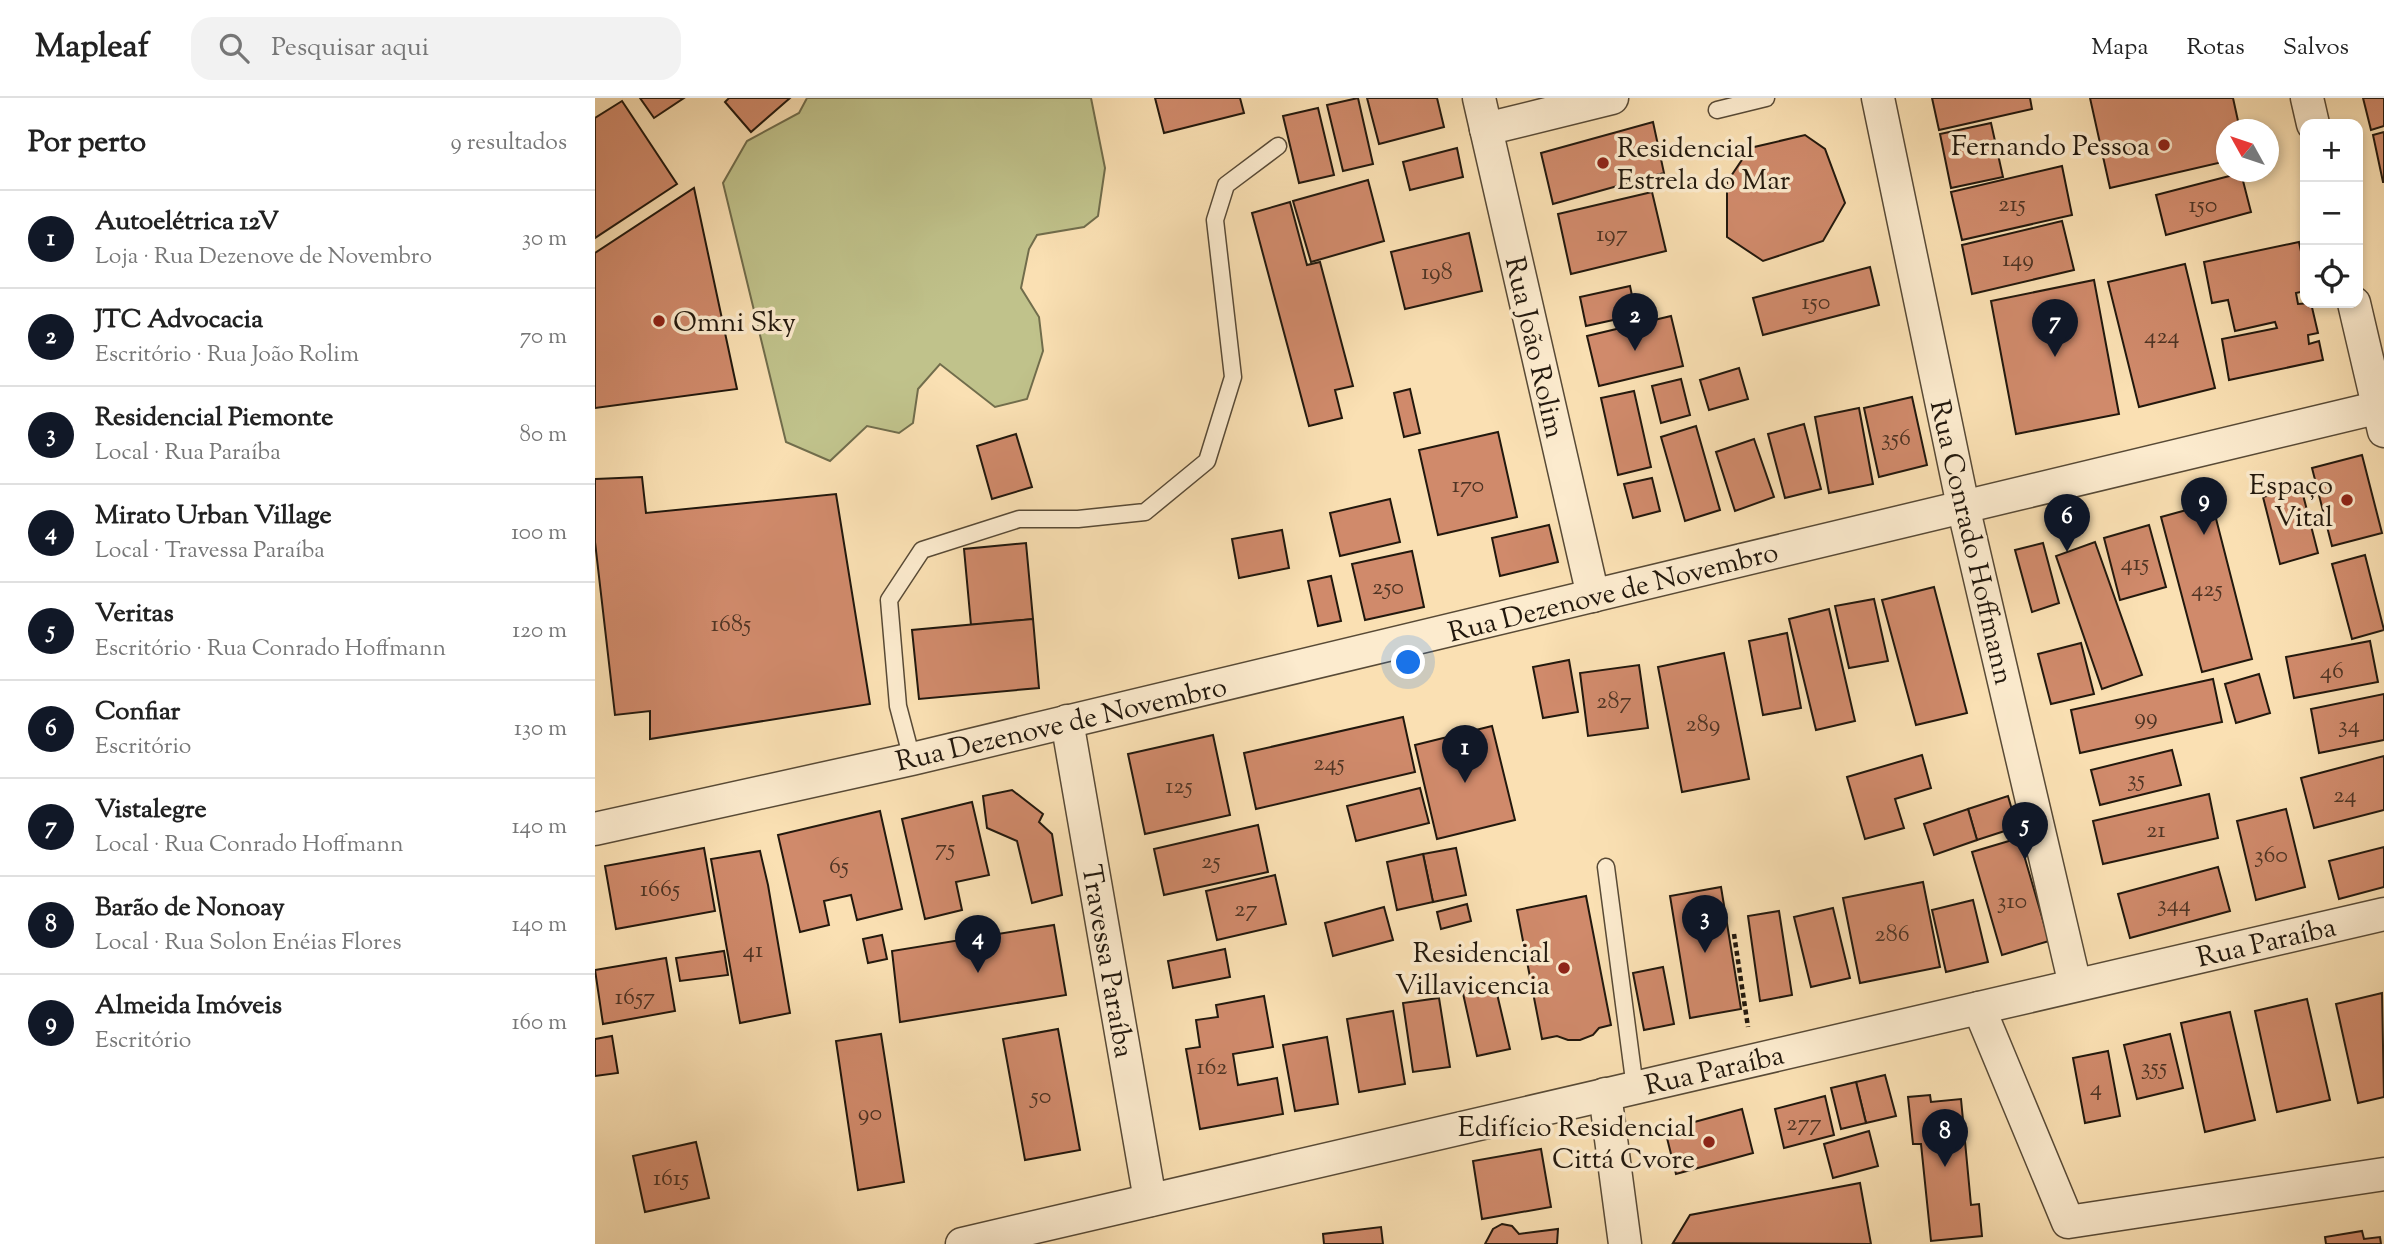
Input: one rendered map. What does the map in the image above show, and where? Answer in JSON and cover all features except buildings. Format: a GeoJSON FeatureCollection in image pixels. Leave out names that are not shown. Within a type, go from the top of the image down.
{"type":"FeatureCollection","features":[{"type":"Feature","properties":{"kind":"street","name":"Rua João Rolim"},"geometry":{"type":"LineString","coordinates":[[1479,98],[1593,596]]}},
{"type":"Feature","properties":{"kind":"street"},"geometry":{"type":"LineString","coordinates":[[1486,129],[1612,98]]}},
{"type":"Feature","properties":{"kind":"street","name":"Rua Conrado Hoffmann"},"geometry":{"type":"LineString","coordinates":[[1878,98],[1963,506],[2075,985]]}},
{"type":"Feature","properties":{"kind":"street"},"geometry":{"type":"LineString","coordinates":[[2307,98],[2312,119]]}},
{"type":"Feature","properties":{"kind":"street"},"geometry":{"type":"LineString","coordinates":[[2355,308],[2382,414]]}},
{"type":"Feature","properties":{"kind":"street","name":"Rua Dezenove de Novembro"},"geometry":{"type":"LineString","coordinates":[[595,829],[912,759],[1963,506],[2382,414]]}},
{"type":"Feature","properties":{"kind":"street","name":"Travessa Paraíba"},"geometry":{"type":"LineString","coordinates":[[1067,721],[1150,1200]]}},
{"type":"Feature","properties":{"kind":"street","name":"Rua Paraíba"},"geometry":{"type":"LineString","coordinates":[[962,1244],[2384,914]]}},
{"type":"Feature","properties":{"kind":"street"},"geometry":{"type":"LineString","coordinates":[[1979,1008],[2068,1222],[2384,1174]]}},
{"type":"Feature","properties":{"kind":"street"},"geometry":{"type":"LineString","coordinates":[[1620,1091],[1625,1244]]}},
{"type":"Feature","properties":{"kind":"lane"},"geometry":{"type":"LineString","coordinates":[[1717,110],[1766,98]]}},
{"type":"Feature","properties":{"kind":"lane"},"geometry":{"type":"LineString","coordinates":[[912,759],[898,706],[889,600],[922,550],[1019,519],[1078,519],[1145,512],[1207,461],[1233,377],[1215,220],[1226,185],[1278,146]]}},
{"type":"Feature","properties":{"kind":"lane"},"geometry":{"type":"LineString","coordinates":[[1606,867],[1620,1091]]}},
{"type":"Feature","properties":{"kind":"path"},"geometry":{"type":"LineString","coordinates":[[1734,934],[1750,1039]]}},
{"type":"Feature","properties":{"kind":"green space"},"geometry":{"type":"Polygon","coordinates":[[[807,98],[1091,98],[1105,168],[1098,216],[1084,227],[1037,235],[1029,249],[1021,288],[1039,317],[1043,351],[1027,399],[995,407],[940,364],[918,389],[913,423],[899,433],[867,426],[830,461],[786,442],[723,183],[747,141],[799,113],[807,98]]]}},
{"type":"Feature","properties":{"kind":"place","name":"Fernando Pessoa"},"geometry":{"type":"Point","coordinates":[2164,145]}},
{"type":"Feature","properties":{"kind":"place","name":"Residencial Estrela do Mar"},"geometry":{"type":"Point","coordinates":[1603,163]}},
{"type":"Feature","properties":{"kind":"place","name":"Omni Sky"},"geometry":{"type":"Point","coordinates":[659,321]}},
{"type":"Feature","properties":{"kind":"place","name":"JTC Advocacia"},"geometry":{"type":"Point","coordinates":[1635,351]}},
{"type":"Feature","properties":{"kind":"place","name":"Vistalegre"},"geometry":{"type":"Point","coordinates":[2055,357]}},
{"type":"Feature","properties":{"kind":"place","name":"Espaço Vital"},"geometry":{"type":"Point","coordinates":[2347,500]}},
{"type":"Feature","properties":{"kind":"place","name":"Almeida Imóveis"},"geometry":{"type":"Point","coordinates":[2204,535]}},
{"type":"Feature","properties":{"kind":"place","name":"Confiar"},"geometry":{"type":"Point","coordinates":[2067,552]}},
{"type":"Feature","properties":{"kind":"place","name":"Autoelétrica 12V"},"geometry":{"type":"Point","coordinates":[1465,783]}},
{"type":"Feature","properties":{"kind":"place","name":"Veritas"},"geometry":{"type":"Point","coordinates":[2025,860]}},
{"type":"Feature","properties":{"kind":"place","name":"Residencial Piemonte"},"geometry":{"type":"Point","coordinates":[1705,953]}},
{"type":"Feature","properties":{"kind":"place","name":"Residencial Villavicencia"},"geometry":{"type":"Point","coordinates":[1564,968]}},
{"type":"Feature","properties":{"kind":"place","name":"Mirato Urban Village"},"geometry":{"type":"Point","coordinates":[978,973]}},
{"type":"Feature","properties":{"kind":"place","name":"Edifício Residencial Cittá Cvore"},"geometry":{"type":"Point","coordinates":[1709,1142]}},
{"type":"Feature","properties":{"kind":"place","name":"Barão de Nonoay"},"geometry":{"type":"Point","coordinates":[1945,1167]}}]}
